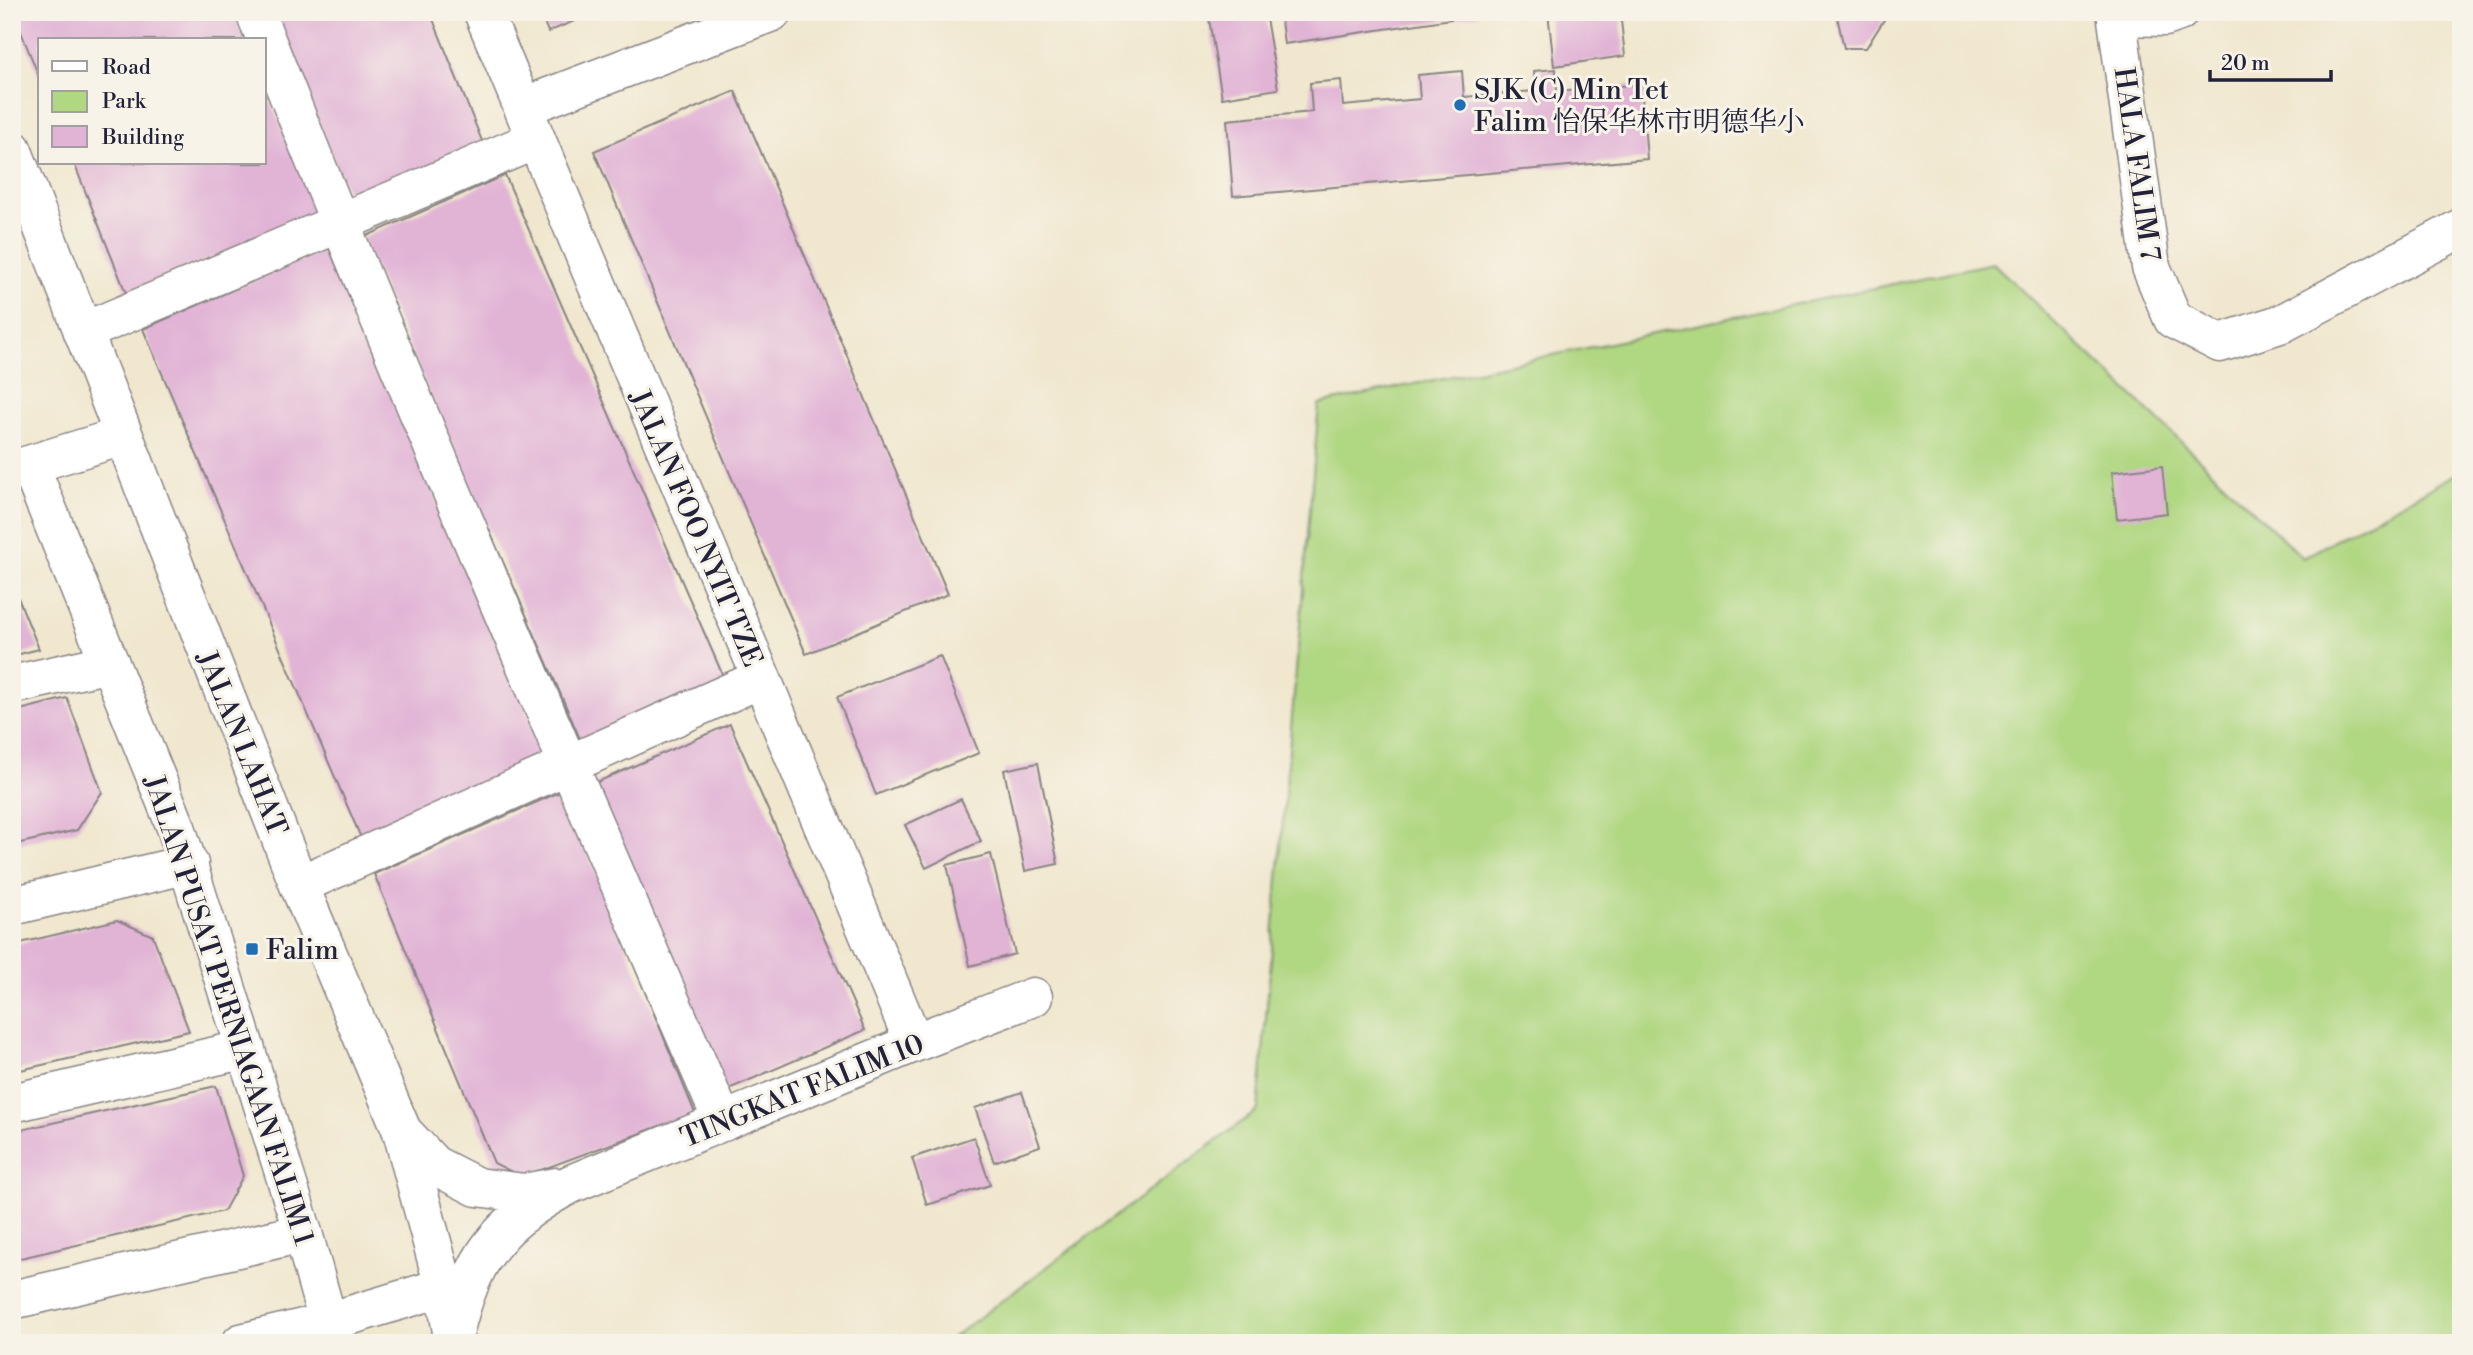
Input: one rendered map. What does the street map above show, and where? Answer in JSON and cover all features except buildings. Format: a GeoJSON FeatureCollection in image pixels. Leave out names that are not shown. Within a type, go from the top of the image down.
{"type":"FeatureCollection","features":[{"type":"Feature","properties":{"kind":"street"},"geometry":{"type":"LineString","coordinates":[[255,12],[265,38]]}},
{"type":"Feature","properties":{"kind":"street","name":"JALAN FOO NYIT TZE"},"geometry":{"type":"LineString","coordinates":[[483,12],[914,1043]]}},
{"type":"Feature","properties":{"kind":"street"},"geometry":{"type":"LineString","coordinates":[[83,332],[339,223],[529,123],[772,12]]}},
{"type":"Feature","properties":{"kind":"street"},"geometry":{"type":"LineString","coordinates":[[2116,14],[2165,17],[2179,12]]}},
{"type":"Feature","properties":{"kind":"street","name":"HALA FALIM 7"},"geometry":{"type":"LineString","coordinates":[[2116,14],[2151,267],[2173,319],[2220,343],[2283,323],[2461,228]]}},
{"type":"Feature","properties":{"kind":"street"},"geometry":{"type":"LineString","coordinates":[[266,40],[339,223],[568,765],[723,1122]]}},
{"type":"Feature","properties":{"kind":"street","name":"JALAN LAHAT"},"geometry":{"type":"LineString","coordinates":[[12,149],[299,885],[402,1131],[444,1287],[454,1340]]}},
{"type":"Feature","properties":{"kind":"street"},"geometry":{"type":"LineString","coordinates":[[21,468],[123,436]]}},
{"type":"Feature","properties":{"kind":"street","name":"JALAN PUSAT PERNIAGAAN FALIM 1"},"geometry":{"type":"LineString","coordinates":[[21,468],[110,663],[189,864],[328,1322]]}},
{"type":"Feature","properties":{"kind":"street"},"geometry":{"type":"LineString","coordinates":[[12,685],[110,663]]}},
{"type":"Feature","properties":{"kind":"street"},"geometry":{"type":"LineString","coordinates":[[299,885],[760,680]]}},
{"type":"Feature","properties":{"kind":"street"},"geometry":{"type":"LineString","coordinates":[[12,906],[189,864]]}},
{"type":"Feature","properties":{"kind":"street","name":"TINGKAT FALIM 10"},"geometry":{"type":"LineString","coordinates":[[571,1184],[1033,997]]}},
{"type":"Feature","properties":{"kind":"street"},"geometry":{"type":"LineString","coordinates":[[12,1103],[246,1049]]}},
{"type":"Feature","properties":{"kind":"street"},"geometry":{"type":"LineString","coordinates":[[402,1131],[434,1165],[477,1186],[524,1193],[571,1184]]}},
{"type":"Feature","properties":{"kind":"street"},"geometry":{"type":"LineString","coordinates":[[454,1340],[462,1299],[479,1261],[504,1229],[535,1203],[571,1184]]}},
{"type":"Feature","properties":{"kind":"street"},"geometry":{"type":"LineString","coordinates":[[12,1300],[303,1233]]}},
{"type":"Feature","properties":{"kind":"street"},"geometry":{"type":"LineString","coordinates":[[241,1343],[328,1322],[444,1287]]}},
{"type":"Feature","properties":{"kind":"green space"},"geometry":{"type":"Polygon","coordinates":[[[1993,263],[2303,558],[2461,471],[2461,1343],[945,1343],[1258,1110],[1319,404],[1993,263]]]}},
{"type":"Feature","properties":{"kind":"place","name":"SJK (C) Min Tet Falim 怡保华林市明德华小"},"geometry":{"type":"Point","coordinates":[1460,105]}},
{"type":"Feature","properties":{"kind":"place","name":"Falim"},"geometry":{"type":"Point","coordinates":[252,949]}}]}
